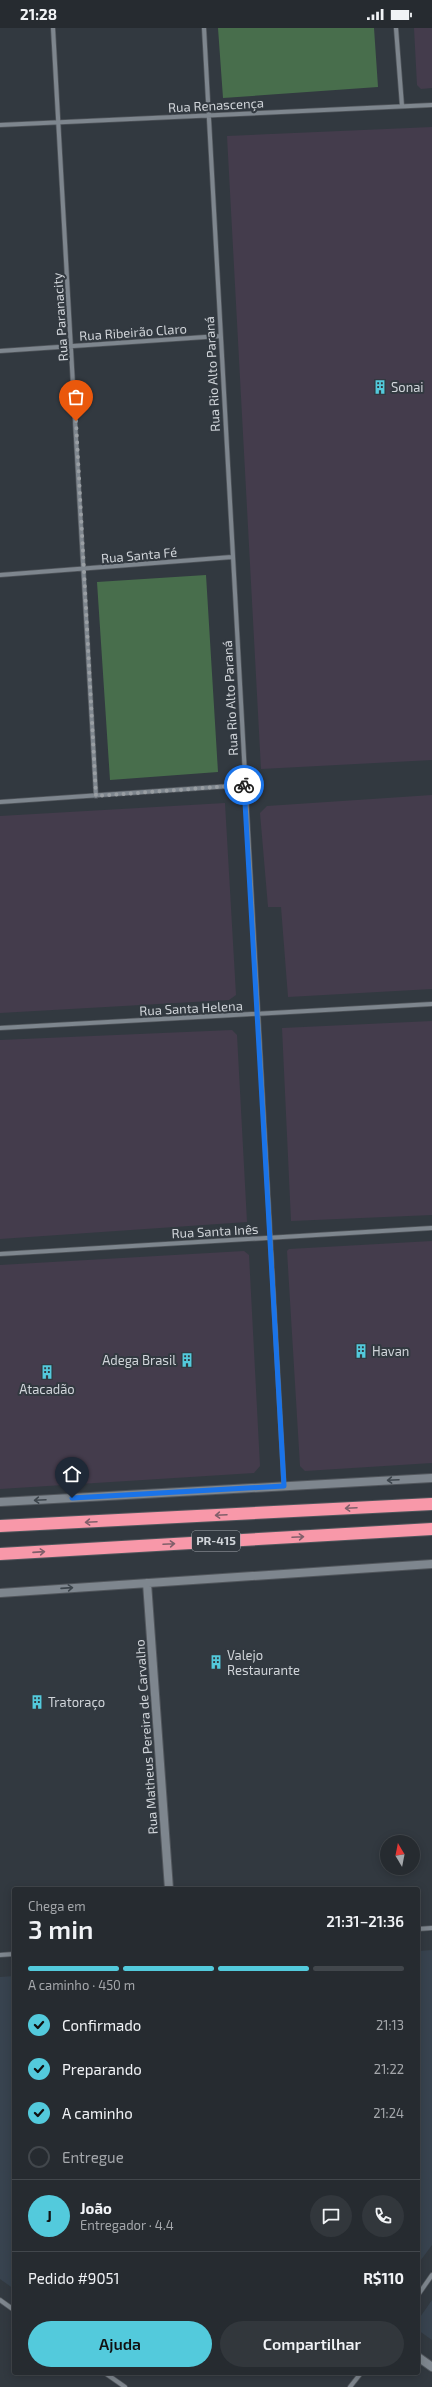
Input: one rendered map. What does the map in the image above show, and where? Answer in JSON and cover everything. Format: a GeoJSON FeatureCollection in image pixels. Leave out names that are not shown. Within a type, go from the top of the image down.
{"type":"FeatureCollection","features":[{"type":"Feature","properties":{"kind":"highway","name":"PR-415"},"geometry":{"type":"LineString","coordinates":[[0,1526],[432,1504]]}},
{"type":"Feature","properties":{"kind":"highway","name":"PR-415"},"geometry":{"type":"LineString","coordinates":[[0,1554],[432,1529]]}},
{"type":"Feature","properties":{"kind":"street","name":"Rua Paranacity"},"geometry":{"type":"LineString","coordinates":[[53,28],[57,122],[85,570],[96,796]]}},
{"type":"Feature","properties":{"kind":"street","name":"Rua Rio Alto Paraná"},"geometry":{"type":"LineString","coordinates":[[204,28],[284,1486]]}},
{"type":"Feature","properties":{"kind":"street"},"geometry":{"type":"LineString","coordinates":[[396,28],[402,106]]}},
{"type":"Feature","properties":{"kind":"street","name":"Rua Renascença"},"geometry":{"type":"LineString","coordinates":[[0,125],[432,105]]}},
{"type":"Feature","properties":{"kind":"street","name":"Rua Ribeirão Claro"},"geometry":{"type":"LineString","coordinates":[[0,351],[220,336]]}},
{"type":"Feature","properties":{"kind":"street","name":"Rua Santa Fé"},"geometry":{"type":"LineString","coordinates":[[0,575],[85,570],[232,557]]}},
{"type":"Feature","properties":{"kind":"street"},"geometry":{"type":"LineString","coordinates":[[0,802],[245,785]]}},
{"type":"Feature","properties":{"kind":"street","name":"Rua Santa Helena"},"geometry":{"type":"LineString","coordinates":[[0,1028],[432,1004]]}},
{"type":"Feature","properties":{"kind":"street","name":"Rua Santa Inês"},"geometry":{"type":"LineString","coordinates":[[0,1254],[432,1228]]}},
{"type":"Feature","properties":{"kind":"street"},"geometry":{"type":"LineString","coordinates":[[0,1502],[432,1478]]}},
{"type":"Feature","properties":{"kind":"street"},"geometry":{"type":"LineString","coordinates":[[0,1593],[432,1564]]}},
{"type":"Feature","properties":{"kind":"street","name":"Rua Matheus Pereira de Carvalho"},"geometry":{"type":"LineString","coordinates":[[147,1583],[169,1887]]}},
{"type":"Feature","properties":{"kind":"street"},"geometry":{"type":"LineString","coordinates":[[420,1929],[432,1928]]}},
{"type":"Feature","properties":{"kind":"street"},"geometry":{"type":"LineString","coordinates":[[0,1955],[12,1954]]}},
{"type":"Feature","properties":{"kind":"street"},"geometry":{"type":"LineString","coordinates":[[420,2291],[432,2275]]}},
{"type":"Feature","properties":{"kind":"street"},"geometry":{"type":"LineString","coordinates":[[0,2300],[12,2309]]}},
{"type":"Feature","properties":{"kind":"street"},"geometry":{"type":"LineString","coordinates":[[420,2358],[432,2367]]}},
{"type":"Feature","properties":{"kind":"street"},"geometry":{"type":"LineString","coordinates":[[108,2375],[125,2387]]}},
{"type":"Feature","properties":{"kind":"street"},"geometry":{"type":"LineString","coordinates":[[350,2387],[359,2375]]}},
{"type":"Feature","properties":{"kind":"shaded area"},"geometry":{"type":"Polygon","coordinates":[[[414,28],[432,28],[432,88],[421,89],[417,85],[414,28]]]}},
{"type":"Feature","properties":{"kind":"shaded area"},"geometry":{"type":"Polygon","coordinates":[[[432,127],[432,760],[261,769],[227,136],[432,127]]]}},
{"type":"Feature","properties":{"kind":"shaded area"},"geometry":{"type":"Polygon","coordinates":[[[432,795],[432,989],[288,997],[281,907],[268,907],[260,813],[267,806],[432,795]]]}},
{"type":"Feature","properties":{"kind":"shaded area"},"geometry":{"type":"Polygon","coordinates":[[[225,803],[236,995],[229,1000],[0,1013],[0,816],[225,803]]]}},
{"type":"Feature","properties":{"kind":"shaded area"},"geometry":{"type":"Polygon","coordinates":[[[432,1021],[432,1215],[291,1221],[282,1028],[432,1021]]]}},
{"type":"Feature","properties":{"kind":"shaded area"},"geometry":{"type":"Polygon","coordinates":[[[232,1030],[237,1035],[247,1222],[0,1239],[0,1040],[232,1030]]]}},
{"type":"Feature","properties":{"kind":"shaded area"},"geometry":{"type":"Polygon","coordinates":[[[432,1241],[432,1463],[305,1471],[300,1466],[287,1251],[289,1249],[432,1241]]]}},
{"type":"Feature","properties":{"kind":"shaded area"},"geometry":{"type":"Polygon","coordinates":[[[244,1251],[249,1255],[260,1466],[254,1473],[0,1489],[0,1265],[244,1251]]]}},
{"type":"Feature","properties":{"kind":"shaded area"},"geometry":{"type":"Polygon","coordinates":[[[432,1950],[432,2245],[420,2261],[420,1951],[432,1950]]]}},
{"type":"Feature","properties":{"kind":"shaded area"},"geometry":{"type":"Polygon","coordinates":[[[12,1976],[12,2288],[0,2279],[0,1977],[12,1976]]]}},
{"type":"Feature","properties":{"kind":"shaded area"},"geometry":{"type":"Polygon","coordinates":[[[432,2300],[432,2340],[420,2331],[420,2317],[432,2300]]]}},
{"type":"Feature","properties":{"kind":"green space"},"geometry":{"type":"Polygon","coordinates":[[[218,28],[374,28],[378,87],[223,98],[218,28]]]}},
{"type":"Feature","properties":{"kind":"green space"},"geometry":{"type":"Polygon","coordinates":[[[206,575],[218,772],[110,780],[97,582],[206,575]]]}},
{"type":"Feature","properties":{"kind":"way so far"},"geometry":{"type":"LineString","coordinates":[[76,421],[96,796],[244,785]]}},
{"type":"Feature","properties":{"kind":"place","name":"Sonai"},"geometry":{"type":"Point","coordinates":[380,387]}},
{"type":"Feature","properties":{"kind":"place","name":"Havan"},"geometry":{"type":"Point","coordinates":[361,1351]}},
{"type":"Feature","properties":{"kind":"place","name":"Adega Brasil"},"geometry":{"type":"Point","coordinates":[187,1360]}},
{"type":"Feature","properties":{"kind":"place","name":"Atacadão"},"geometry":{"type":"Point","coordinates":[47,1372]}},
{"type":"Feature","properties":{"kind":"place","name":"Valejo Restaurante"},"geometry":{"type":"Point","coordinates":[216,1662]}},
{"type":"Feature","properties":{"kind":"place","name":"Tratoraço"},"geometry":{"type":"Point","coordinates":[37,1702]}},
{"type":"Feature","properties":{"kind":"route"},"geometry":{"type":"LineString","coordinates":[[72,1498],[284,1486],[244,785]]}}]}
